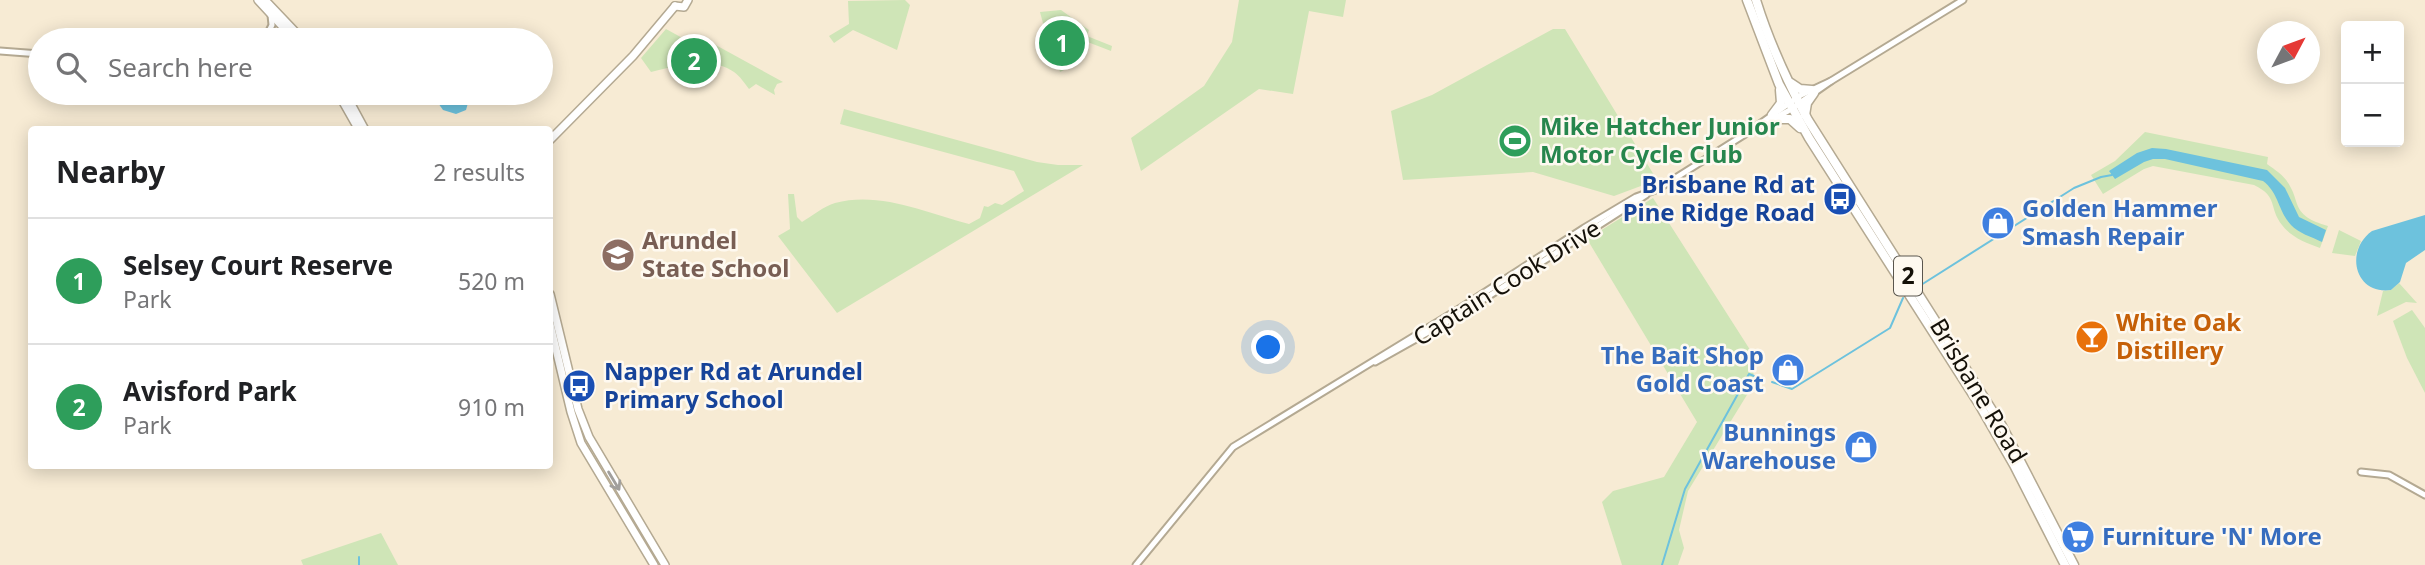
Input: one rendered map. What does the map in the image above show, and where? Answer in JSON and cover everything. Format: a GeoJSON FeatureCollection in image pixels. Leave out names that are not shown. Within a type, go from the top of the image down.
{"type":"FeatureCollection","features":[{"type":"Feature","properties":{"kind":"highway","name":"Brisbane Road"},"geometry":{"type":"LineString","coordinates":[[1747,0],[1809,138],[1996,432],[2065,565]]}},
{"type":"Feature","properties":{"kind":"highway","name":"Brisbane Road"},"geometry":{"type":"LineString","coordinates":[[1756,0],[1783,81]]}},
{"type":"Feature","properties":{"kind":"highway"},"geometry":{"type":"LineString","coordinates":[[1805,115],[1813,92],[1798,89],[1783,81],[1781,103],[1773,117],[1792,119],[1809,138]]}},
{"type":"Feature","properties":{"kind":"highway","name":"Brisbane Road"},"geometry":{"type":"LineString","coordinates":[[1794,103],[1805,115],[2002,426],[2074,565]]}},
{"type":"Feature","properties":{"kind":"main road"},"geometry":{"type":"LineString","coordinates":[[258,0],[283,27]]}},
{"type":"Feature","properties":{"kind":"main road"},"geometry":{"type":"LineString","coordinates":[[265,0],[292,28]]}},
{"type":"Feature","properties":{"kind":"main road"},"geometry":{"type":"LineString","coordinates":[[553,137],[633,56],[674,3],[684,6],[688,0]]}},
{"type":"Feature","properties":{"kind":"main road"},"geometry":{"type":"LineString","coordinates":[[345,105],[357,126]]}},
{"type":"Feature","properties":{"kind":"main road"},"geometry":{"type":"LineString","coordinates":[[351,105],[363,126]]}},
{"type":"Feature","properties":{"kind":"main road"},"geometry":{"type":"LineString","coordinates":[[553,306],[578,409],[589,437],[665,565]]}},
{"type":"Feature","properties":{"kind":"main road"},"geometry":{"type":"LineString","coordinates":[[553,336],[581,443],[654,565]]}},
{"type":"Feature","properties":{"kind":"street","name":"Captain Cook Drive"},"geometry":{"type":"LineString","coordinates":[[1136,565],[1233,447],[1462,307],[1584,228],[1636,197],[1648,193],[1963,0]]}},
{"type":"Feature","properties":{"kind":"street"},"geometry":{"type":"LineString","coordinates":[[271,15],[271,28]]}},
{"type":"Feature","properties":{"kind":"street"},"geometry":{"type":"LineString","coordinates":[[0,51],[28,53]]}},
{"type":"Feature","properties":{"kind":"street"},"geometry":{"type":"LineString","coordinates":[[2361,472],[2389,475],[2425,495]]}},
{"type":"Feature","properties":{"kind":"green space"},"geometry":{"type":"Polygon","coordinates":[[[905,0],[910,5],[897,50],[853,30],[834,43],[829,36],[849,24],[848,1],[905,0]]]}},
{"type":"Feature","properties":{"kind":"green space"},"geometry":{"type":"Polygon","coordinates":[[[1239,0],[1346,0],[1343,17],[1309,11],[1293,94],[1259,89],[1141,171],[1131,138],[1204,86],[1232,42],[1239,0]]]}},
{"type":"Feature","properties":{"kind":"green space"},"geometry":{"type":"Polygon","coordinates":[[[1061,10],[1089,30],[1087,36],[1112,46],[1111,51],[1085,41],[1082,46],[1060,50],[1064,70],[1060,72],[1055,50],[1039,47],[1044,27],[1040,12],[1061,10]]]}},
{"type":"Feature","properties":{"kind":"green space"},"geometry":{"type":"Polygon","coordinates":[[[666,29],[697,46],[712,43],[783,82],[777,84],[775,95],[756,84],[749,89],[734,72],[715,64],[693,64],[651,72],[641,58],[666,29]]]}},
{"type":"Feature","properties":{"kind":"green space","name":"Mike Hatcher Junior Motor Cycle Club"},"geometry":{"type":"Polygon","coordinates":[[[1553,29],[1565,29],[1657,180],[1614,196],[1533,172],[1403,180],[1391,111],[1432,95],[1553,29]]]}},
{"type":"Feature","properties":{"kind":"green space"},"geometry":{"type":"Polygon","coordinates":[[[844,109],[1037,162],[1083,165],[837,313],[778,236],[790,229],[788,194],[794,194],[797,217],[802,222],[835,203],[869,200],[903,205],[969,224],[980,218],[984,206],[995,203],[1002,205],[1024,191],[1014,171],[840,124],[844,109]]]}},
{"type":"Feature","properties":{"kind":"green space"},"geometry":{"type":"Polygon","coordinates":[[[2145,132],[2268,157],[2267,164],[2287,181],[2302,213],[2328,226],[2320,248],[2300,240],[2286,230],[2278,219],[2270,198],[2254,185],[2153,166],[2103,194],[2091,175],[2115,161],[2145,132]]]}},
{"type":"Feature","properties":{"kind":"green space"},"geometry":{"type":"Polygon","coordinates":[[[1653,198],[1754,356],[1753,385],[1688,491],[1679,530],[1684,548],[1678,565],[1622,565],[1602,502],[1613,491],[1664,477],[1697,422],[1587,239],[1653,198]]]}},
{"type":"Feature","properties":{"kind":"green space"},"geometry":{"type":"Polygon","coordinates":[[[2339,230],[2361,241],[2355,256],[2332,253],[2339,230]]]}},
{"type":"Feature","properties":{"kind":"green space"},"geometry":{"type":"Polygon","coordinates":[[[2399,283],[2417,303],[2406,302],[2377,316],[2383,291],[2391,290],[2399,283]]]}},
{"type":"Feature","properties":{"kind":"green space"},"geometry":{"type":"Polygon","coordinates":[[[2412,310],[2425,328],[2425,393],[2407,358],[2393,321],[2412,310]]]}},
{"type":"Feature","properties":{"kind":"green space"},"geometry":{"type":"Polygon","coordinates":[[[381,533],[398,565],[303,565],[301,560],[381,533]]]}},
{"type":"Feature","properties":{"kind":"water"},"geometry":{"type":"Polygon","coordinates":[[[440,105],[467,105],[466,110],[456,114],[443,110],[440,105]]]}},
{"type":"Feature","properties":{"kind":"water"},"geometry":{"type":"Polygon","coordinates":[[[2152,148],[2267,170],[2285,188],[2299,217],[2326,230],[2322,242],[2301,233],[2291,225],[2272,191],[2263,181],[2165,159],[2144,162],[2115,179],[2109,171],[2137,153],[2152,148]]]}},
{"type":"Feature","properties":{"kind":"water"},"geometry":{"type":"Polygon","coordinates":[[[2425,215],[2425,250],[2406,263],[2400,282],[2391,290],[2379,290],[2369,286],[2362,279],[2356,260],[2363,239],[2372,231],[2425,215]]]}},
{"type":"Feature","properties":{"kind":"waterway"},"geometry":{"type":"LineString","coordinates":[[1921,285],[2074,188],[2112,175]]}},
{"type":"Feature","properties":{"kind":"waterway"},"geometry":{"type":"LineString","coordinates":[[1772,382],[1792,389],[1890,328],[1903,298]]}},
{"type":"Feature","properties":{"kind":"waterway"},"geometry":{"type":"LineString","coordinates":[[1662,565],[1685,489],[1749,374],[1754,376]]}},
{"type":"Feature","properties":{"kind":"waterway"},"geometry":{"type":"LineString","coordinates":[[359,557],[359,565]]}},
{"type":"Feature","properties":{"kind":"place","name":"Selsey Court Reserve"},"geometry":{"type":"Point","coordinates":[1062,43]}},
{"type":"Feature","properties":{"kind":"place","name":"Avisford Park"},"geometry":{"type":"Point","coordinates":[694,61]}},
{"type":"Feature","properties":{"kind":"place","name":"Mike Hatcher Junior Motor Cycle Club"},"geometry":{"type":"Point","coordinates":[1515,141]}},
{"type":"Feature","properties":{"kind":"place","name":"Brisbane Rd at Pine Ridge Road"},"geometry":{"type":"Point","coordinates":[1840,199]}},
{"type":"Feature","properties":{"kind":"place","name":"Golden Hammer Smash Repair"},"geometry":{"type":"Point","coordinates":[1998,223]}},
{"type":"Feature","properties":{"kind":"place","name":"Arundel State School"},"geometry":{"type":"Point","coordinates":[618,255]}},
{"type":"Feature","properties":{"kind":"place","name":"White Oak Distillery"},"geometry":{"type":"Point","coordinates":[2092,337]}},
{"type":"Feature","properties":{"kind":"place","name":"The Bait Shop Gold Coast"},"geometry":{"type":"Point","coordinates":[1788,370]}},
{"type":"Feature","properties":{"kind":"place","name":"Napper Rd at Arundel Primary School"},"geometry":{"type":"Point","coordinates":[579,386]}},
{"type":"Feature","properties":{"kind":"place","name":"Bunnings Warehouse"},"geometry":{"type":"Point","coordinates":[1861,447]}},
{"type":"Feature","properties":{"kind":"place","name":"Furniture 'N' More"},"geometry":{"type":"Point","coordinates":[2078,537]}}]}
